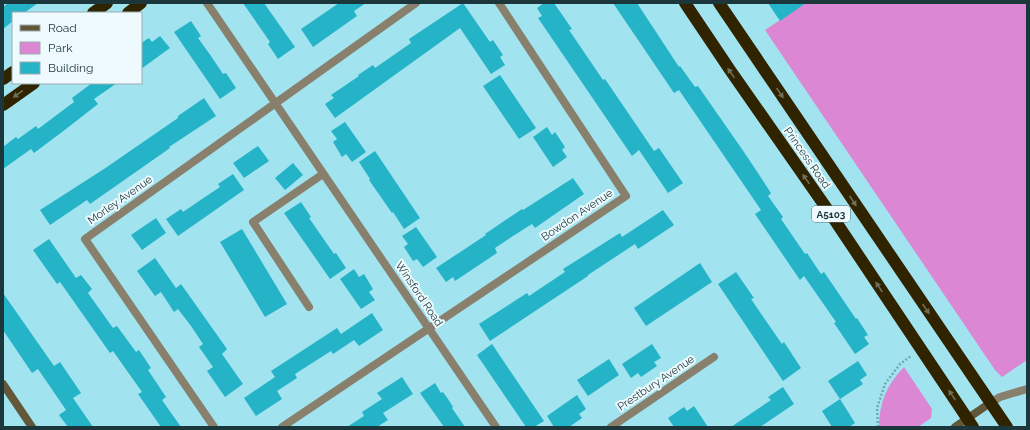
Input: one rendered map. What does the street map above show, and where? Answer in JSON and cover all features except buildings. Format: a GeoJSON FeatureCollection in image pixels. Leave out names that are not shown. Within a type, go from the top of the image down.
{"type":"FeatureCollection","features":[{"type":"Feature","properties":{"kind":"highway"},"geometry":{"type":"LineString","coordinates":[[94,12],[107,3]]}},
{"type":"Feature","properties":{"kind":"highway"},"geometry":{"type":"LineString","coordinates":[[129,12],[141,3]]}},
{"type":"Feature","properties":{"kind":"highway","name":"Princess Road"},"geometry":{"type":"LineString","coordinates":[[685,3],[832,216],[971,423]]}},
{"type":"Feature","properties":{"kind":"highway","name":"Princess Road"},"geometry":{"type":"LineString","coordinates":[[719,3],[1007,427]]}},
{"type":"Feature","properties":{"kind":"highway"},"geometry":{"type":"LineString","coordinates":[[3,79],[12,73]]}},
{"type":"Feature","properties":{"kind":"highway"},"geometry":{"type":"LineString","coordinates":[[3,106],[33,84]]}},
{"type":"Feature","properties":{"kind":"street","name":"Winsford Road"},"geometry":{"type":"LineString","coordinates":[[207,3],[496,427]]}},
{"type":"Feature","properties":{"kind":"street"},"geometry":{"type":"LineString","coordinates":[[275,103],[416,3]]}},
{"type":"Feature","properties":{"kind":"street","name":"Bowdon Avenue"},"geometry":{"type":"LineString","coordinates":[[429,328],[626,196],[499,3]]}},
{"type":"Feature","properties":{"kind":"street","name":"Morley Avenue"},"geometry":{"type":"LineString","coordinates":[[214,427],[85,239],[275,103]]}},
{"type":"Feature","properties":{"kind":"street"},"geometry":{"type":"LineString","coordinates":[[309,307],[253,222],[323,174]]}},
{"type":"Feature","properties":{"kind":"street"},"geometry":{"type":"LineString","coordinates":[[282,427],[429,328]]}},
{"type":"Feature","properties":{"kind":"street","name":"Prestbury Avenue"},"geometry":{"type":"LineString","coordinates":[[611,427],[714,357]]}},
{"type":"Feature","properties":{"kind":"street"},"geometry":{"type":"LineString","coordinates":[[3,384],[32,427]]}},
{"type":"Feature","properties":{"kind":"street"},"geometry":{"type":"LineString","coordinates":[[955,427],[971,423],[990,403],[1000,397],[1027,389]]}},
{"type":"Feature","properties":{"kind":"path"},"geometry":{"type":"LineString","coordinates":[[878,427],[877,408],[885,384],[900,364],[921,349]]}},
{"type":"Feature","properties":{"kind":"green space"},"geometry":{"type":"Polygon","coordinates":[[[806,3],[1027,3],[1027,360],[1002,377],[995,370],[765,30],[806,3]]]}},
{"type":"Feature","properties":{"kind":"green space"},"geometry":{"type":"Polygon","coordinates":[[[904,367],[932,409],[931,418],[918,427],[879,427],[879,418],[885,394],[893,380],[904,367]]]}}]}
